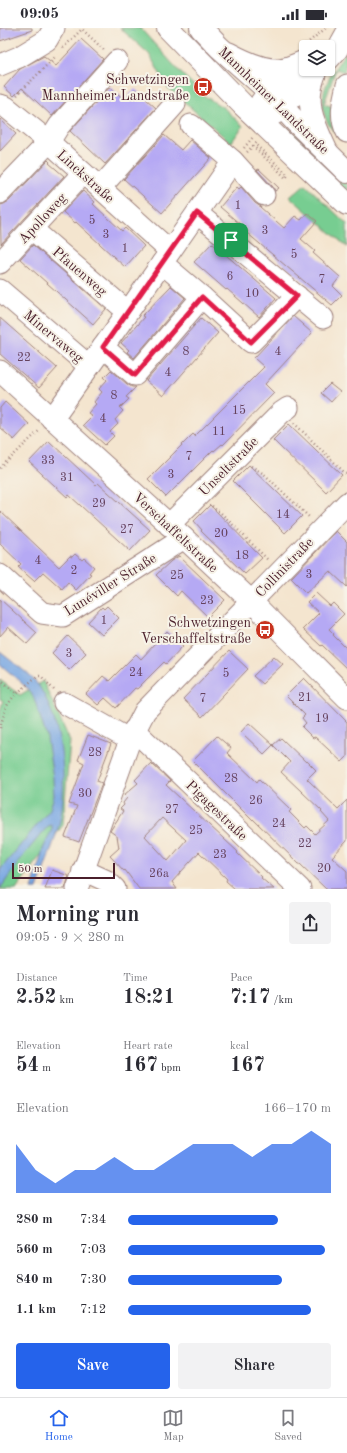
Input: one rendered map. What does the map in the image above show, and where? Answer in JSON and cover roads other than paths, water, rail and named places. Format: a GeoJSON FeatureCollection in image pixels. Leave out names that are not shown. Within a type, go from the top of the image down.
{"type":"FeatureCollection","features":[{"type":"Feature","properties":{"kind":"main road","name":"Mannheimer Landstraße"},"geometry":{"type":"LineString","coordinates":[[168,28],[256,129],[347,204]]}},
{"type":"Feature","properties":{"kind":"main road","name":"Mannheimer Landstraße"},"geometry":{"type":"LineString","coordinates":[[201,28],[347,172]]}},
{"type":"Feature","properties":{"kind":"street"},"geometry":{"type":"LineString","coordinates":[[0,66],[19,57],[47,40],[54,28]]}},
{"type":"Feature","properties":{"kind":"street"},"geometry":{"type":"LineString","coordinates":[[335,40],[347,32]]}},
{"type":"Feature","properties":{"kind":"street"},"geometry":{"type":"LineString","coordinates":[[335,51],[347,32]]}},
{"type":"Feature","properties":{"kind":"street"},"geometry":{"type":"LineString","coordinates":[[219,47],[243,60],[273,69],[299,66]]}},
{"type":"Feature","properties":{"kind":"street"},"geometry":{"type":"LineString","coordinates":[[0,193],[48,142],[59,126],[117,61]]}},
{"type":"Feature","properties":{"kind":"street"},"geometry":{"type":"LineString","coordinates":[[256,129],[259,106],[275,100],[302,76]]}},
{"type":"Feature","properties":{"kind":"street"},"geometry":{"type":"LineString","coordinates":[[312,76],[310,87],[310,110],[329,154]]}},
{"type":"Feature","properties":{"kind":"street"},"geometry":{"type":"LineString","coordinates":[[346,96],[342,106],[343,125],[347,132]]}},
{"type":"Feature","properties":{"kind":"street"},"geometry":{"type":"LineString","coordinates":[[100,188],[175,104]]}},
{"type":"Feature","properties":{"kind":"street","name":"Linckstraße"},"geometry":{"type":"LineString","coordinates":[[3,106],[48,142],[100,188],[202,297],[251,342],[297,296]]}},
{"type":"Feature","properties":{"kind":"street"},"geometry":{"type":"LineString","coordinates":[[191,125],[240,153],[264,195]]}},
{"type":"Feature","properties":{"kind":"street"},"geometry":{"type":"LineString","coordinates":[[52,419],[240,153]]}},
{"type":"Feature","properties":{"kind":"street","name":"Apolloweg"},"geometry":{"type":"LineString","coordinates":[[0,263],[83,173]]}},
{"type":"Feature","properties":{"kind":"street"},"geometry":{"type":"LineString","coordinates":[[197,213],[323,318]]}},
{"type":"Feature","properties":{"kind":"street","name":"Pfauenweg"},"geometry":{"type":"LineString","coordinates":[[32,229],[128,312]]}},
{"type":"Feature","properties":{"kind":"street","name":"Minervaweg"},"geometry":{"type":"LineString","coordinates":[[0,290],[89,366]]}},
{"type":"Feature","properties":{"kind":"street"},"geometry":{"type":"LineString","coordinates":[[103,347],[135,375],[202,297]]}},
{"type":"Feature","properties":{"kind":"street","name":"Verschaffeltstraße"},"geometry":{"type":"LineString","coordinates":[[0,371],[176,531],[251,602],[347,698]]}},
{"type":"Feature","properties":{"kind":"street","name":"Unseltstraße"},"geometry":{"type":"LineString","coordinates":[[176,531],[285,410]]}},
{"type":"Feature","properties":{"kind":"street","name":"Collinistraße"},"geometry":{"type":"LineString","coordinates":[[80,879],[132,735],[145,711],[347,503]]}},
{"type":"Feature","properties":{"kind":"street","name":"Lunéviller Straße"},"geometry":{"type":"LineString","coordinates":[[0,575],[42,613],[63,616],[176,531]]}},
{"type":"Feature","properties":{"kind":"street"},"geometry":{"type":"LineString","coordinates":[[64,703],[114,732],[132,735]]}},
{"type":"Feature","properties":{"kind":"street","name":"Pigagestraße"},"geometry":{"type":"LineString","coordinates":[[132,735],[300,889]]}},
{"type":"Feature","properties":{"kind":"street"},"geometry":{"type":"LineString","coordinates":[[80,879],[107,881],[115,889]]}},
{"type":"Feature","properties":{"kind":"water"},"geometry":{"type":"Polygon","coordinates":[[[0,652],[31,677],[44,695],[52,712],[61,750],[63,771],[62,809],[57,833],[37,889],[32,889],[43,849],[52,829],[52,825],[48,826],[23,856],[0,889],[0,870],[50,809],[54,796],[47,738],[34,698],[27,688],[0,664],[0,652]]]}},
{"type":"Feature","properties":{"kind":"place","name":"Schwetzingen Mannheimer Landstraße"},"geometry":{"type":"Point","coordinates":[203,87]}},
{"type":"Feature","properties":{"kind":"place","name":"Schwetzingen Verschaffeltstraße"},"geometry":{"type":"Point","coordinates":[265,630]}}]}
